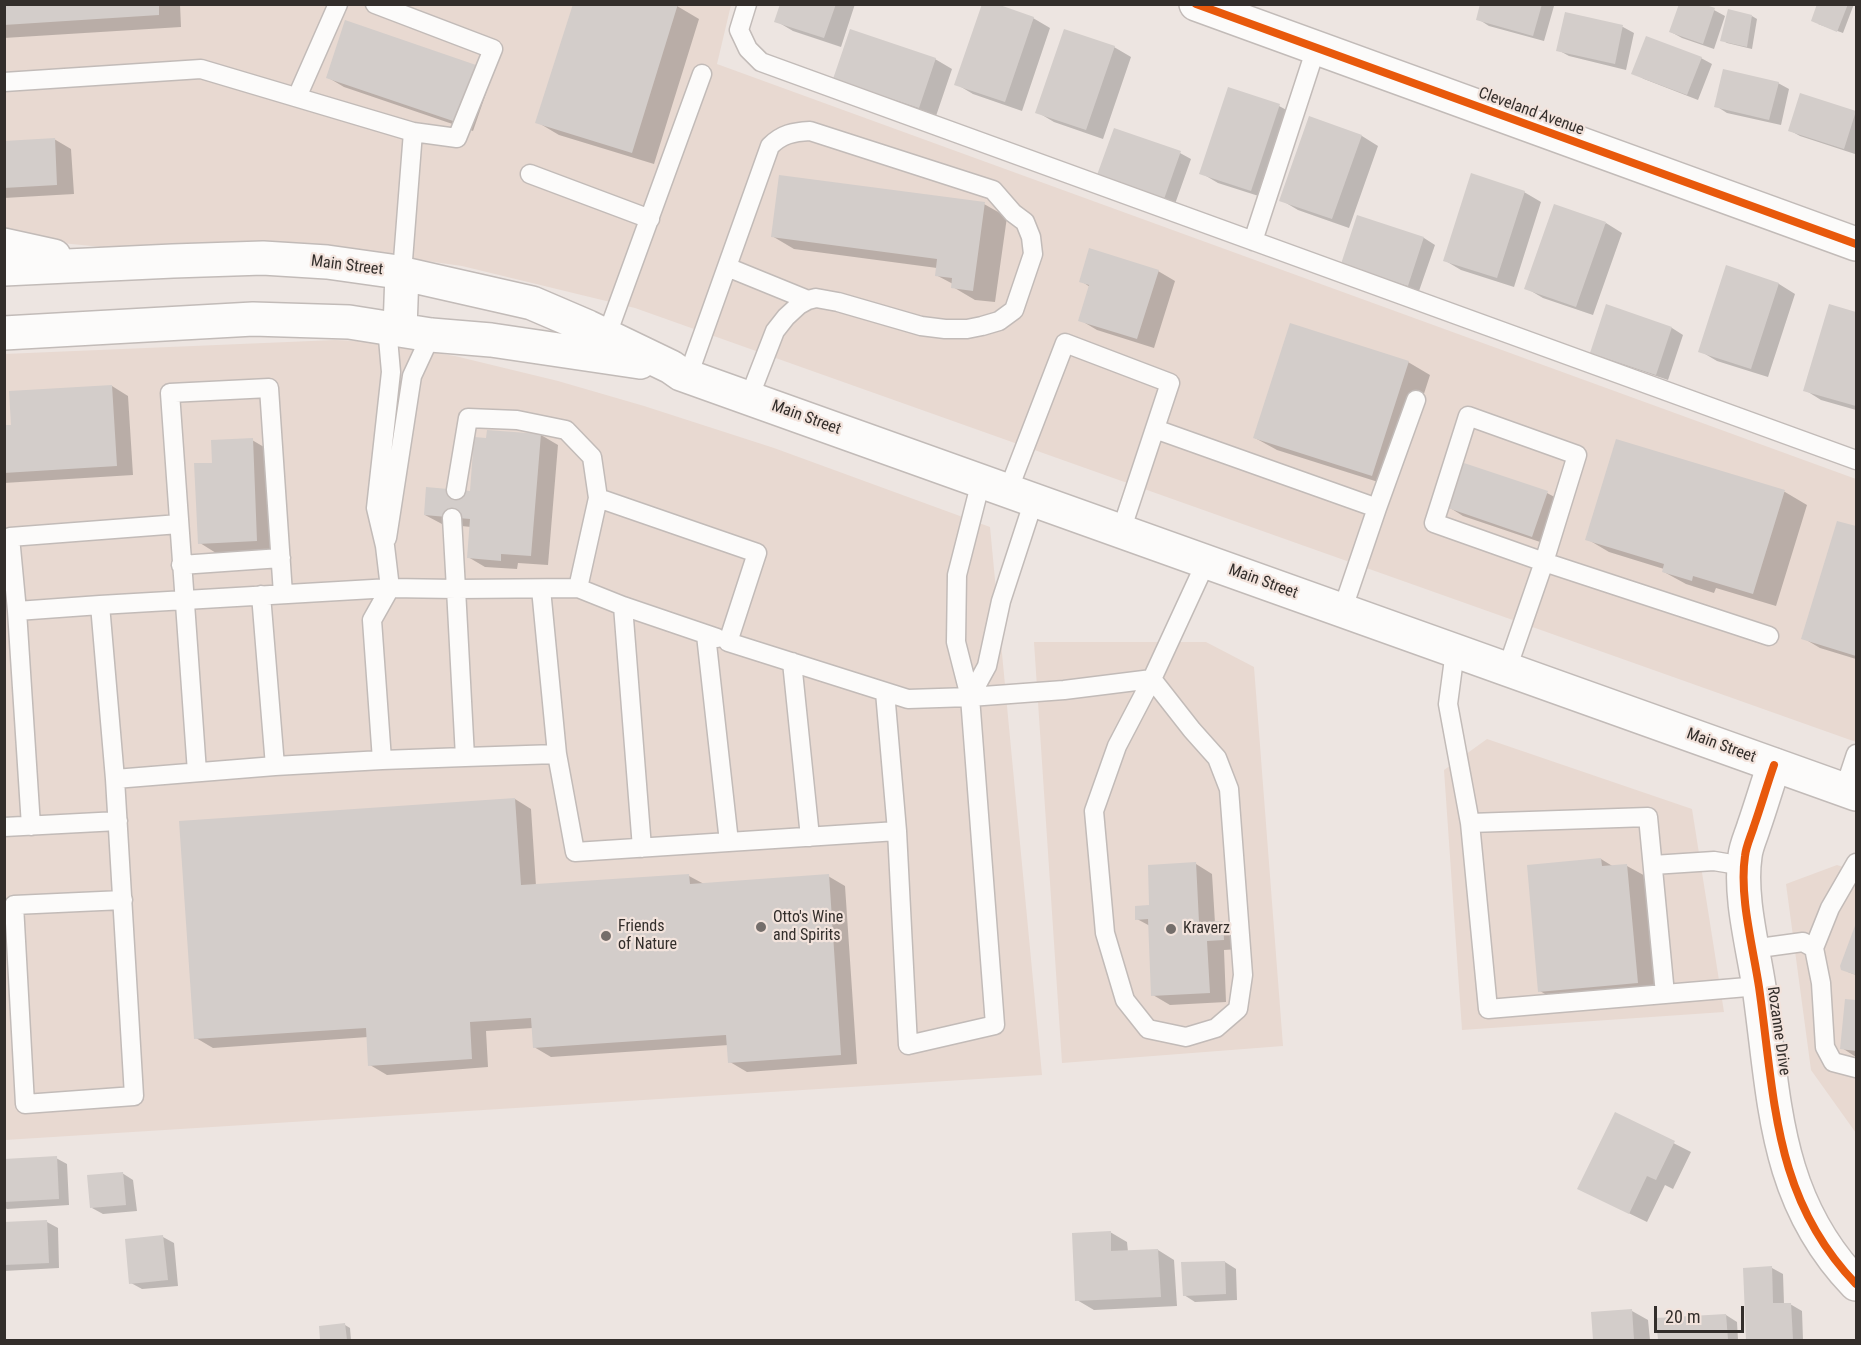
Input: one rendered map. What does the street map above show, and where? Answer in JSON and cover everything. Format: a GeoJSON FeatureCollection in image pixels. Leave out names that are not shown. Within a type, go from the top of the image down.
{"type":"FeatureCollection","features":[{"type":"Feature","properties":{"kind":"main road","name":"Cleveland Avenue"},"geometry":{"type":"LineString","coordinates":[[1196,4],[1857,244]]}},
{"type":"Feature","properties":{"kind":"main road"},"geometry":{"type":"LineString","coordinates":[[4,245],[94,264]]}},
{"type":"Feature","properties":{"kind":"main road","name":"Main Street"},"geometry":{"type":"LineString","coordinates":[[4,269],[263,258],[327,262],[402,273],[532,303],[603,346],[1850,792]]}},
{"type":"Feature","properties":{"kind":"main road"},"geometry":{"type":"LineString","coordinates":[[402,273],[406,330]]}},
{"type":"Feature","properties":{"kind":"main road","name":"Main Street"},"geometry":{"type":"LineString","coordinates":[[4,333],[253,319],[349,322],[491,340],[603,346]]}},
{"type":"Feature","properties":{"kind":"main road","name":"Rozanne Drive"},"geometry":{"type":"LineString","coordinates":[[1774,765],[1745,855],[1744,889],[1777,1127],[1789,1173],[1805,1213],[1839,1266],[1857,1284]]}},
{"type":"Feature","properties":{"kind":"lane"},"geometry":{"type":"LineString","coordinates":[[297,98],[338,4]]}},
{"type":"Feature","properties":{"kind":"lane"},"geometry":{"type":"LineString","coordinates":[[4,82],[201,69],[413,132],[457,138],[493,49],[375,4]]}},
{"type":"Feature","properties":{"kind":"lane"},"geometry":{"type":"LineString","coordinates":[[747,4],[739,30],[748,49],[761,62],[1857,460]]}},
{"type":"Feature","properties":{"kind":"lane"},"geometry":{"type":"LineString","coordinates":[[1253,241],[1316,48]]}},
{"type":"Feature","properties":{"kind":"lane"},"geometry":{"type":"LineString","coordinates":[[603,346],[702,74]]}},
{"type":"Feature","properties":{"kind":"lane"},"geometry":{"type":"LineString","coordinates":[[679,372],[727,267],[770,146],[790,132],[810,131],[993,190],[1013,213],[1025,222],[1031,237],[1033,254],[1014,310],[999,321],[967,329],[945,329],[921,326],[838,302],[816,298],[808,300],[786,317],[775,331],[749,398]]}},
{"type":"Feature","properties":{"kind":"lane"},"geometry":{"type":"LineString","coordinates":[[402,273],[413,132]]}},
{"type":"Feature","properties":{"kind":"lane"},"geometry":{"type":"LineString","coordinates":[[530,174],[650,219]]}},
{"type":"Feature","properties":{"kind":"lane"},"geometry":{"type":"LineString","coordinates":[[727,267],[808,300]]}},
{"type":"Feature","properties":{"kind":"lane"},"geometry":{"type":"LineString","coordinates":[[382,760],[372,620],[390,588],[385,546],[376,508],[391,372],[406,330]]}},
{"type":"Feature","properties":{"kind":"lane"},"geometry":{"type":"LineString","coordinates":[[385,546],[412,376],[406,330]]}},
{"type":"Feature","properties":{"kind":"lane"},"geometry":{"type":"LineString","coordinates":[[885,692],[897,831],[908,1045],[995,1025],[970,697],[956,642],[957,574],[1008,491],[1065,343],[1170,383],[1121,531]]}},
{"type":"Feature","properties":{"kind":"lane"},"geometry":{"type":"LineString","coordinates":[[197,772],[170,393],[269,388],[283,594]]}},
{"type":"Feature","properties":{"kind":"lane"},"geometry":{"type":"LineString","coordinates":[[1342,611],[1416,400]]}},
{"type":"Feature","properties":{"kind":"lane"},"geometry":{"type":"LineString","coordinates":[[1507,669],[1544,562],[1577,455],[1468,416],[1434,523],[1544,562],[1769,636]]}},
{"type":"Feature","properties":{"kind":"lane"},"geometry":{"type":"LineString","coordinates":[[456,490],[468,418],[517,420],[566,430],[592,457],[598,498],[578,588]]}},
{"type":"Feature","properties":{"kind":"lane"},"geometry":{"type":"LineString","coordinates":[[1155,429],[1377,508]]}},
{"type":"Feature","properties":{"kind":"lane"},"geometry":{"type":"LineString","coordinates":[[970,697],[987,666],[1001,601],[1008,491]]}},
{"type":"Feature","properties":{"kind":"lane"},"geometry":{"type":"LineString","coordinates":[[598,498],[757,553],[728,642]]}},
{"type":"Feature","properties":{"kind":"lane"},"geometry":{"type":"LineString","coordinates":[[452,518],[465,758]]}},
{"type":"Feature","properties":{"kind":"lane"},"geometry":{"type":"LineString","coordinates":[[31,826],[10,537],[179,524]]}},
{"type":"Feature","properties":{"kind":"lane"},"geometry":{"type":"LineString","coordinates":[[182,565],[281,558]]}},
{"type":"Feature","properties":{"kind":"lane"},"geometry":{"type":"LineString","coordinates":[[1152,679],[1192,730],[1218,758],[1229,789],[1243,975],[1238,1010],[1216,1028],[1186,1037],[1148,1029],[1125,1000],[1105,933],[1094,811],[1117,746],[1152,679],[1206,562]]}},
{"type":"Feature","properties":{"kind":"lane"},"geometry":{"type":"LineString","coordinates":[[17,611],[390,588],[578,588],[728,642],[908,699],[1064,690],[1152,679]]}},
{"type":"Feature","properties":{"kind":"lane"},"geometry":{"type":"LineString","coordinates":[[541,588],[557,754],[575,852],[897,831]]}},
{"type":"Feature","properties":{"kind":"lane"},"geometry":{"type":"LineString","coordinates":[[261,596],[275,766]]}},
{"type":"Feature","properties":{"kind":"lane"},"geometry":{"type":"LineString","coordinates":[[100,605],[118,821],[123,900],[134,1096],[25,1104],[14,905],[123,900]]}},
{"type":"Feature","properties":{"kind":"lane"},"geometry":{"type":"LineString","coordinates":[[623,606],[642,848]]}},
{"type":"Feature","properties":{"kind":"lane"},"geometry":{"type":"LineString","coordinates":[[706,634],[729,842]]}},
{"type":"Feature","properties":{"kind":"lane"},"geometry":{"type":"LineString","coordinates":[[1455,651],[1448,704],[1470,823],[1488,1009],[1759,986]]}},
{"type":"Feature","properties":{"kind":"lane"},"geometry":{"type":"LineString","coordinates":[[792,662],[810,837]]}},
{"type":"Feature","properties":{"kind":"lane"},"geometry":{"type":"LineString","coordinates":[[115,779],[275,766],[557,754]]}},
{"type":"Feature","properties":{"kind":"lane"},"geometry":{"type":"LineString","coordinates":[[1850,792],[1857,754]]}},
{"type":"Feature","properties":{"kind":"lane"},"geometry":{"type":"LineString","coordinates":[[1470,823],[1648,817],[1665,994]]}},
{"type":"Feature","properties":{"kind":"lane"},"geometry":{"type":"LineString","coordinates":[[4,827],[118,821]]}},
{"type":"Feature","properties":{"kind":"lane"},"geometry":{"type":"LineString","coordinates":[[1653,865],[1714,861],[1744,866]]}},
{"type":"Feature","properties":{"kind":"lane"},"geometry":{"type":"LineString","coordinates":[[1857,863],[1830,908],[1814,948],[1821,983],[1826,1047],[1833,1062],[1857,1068]]}},
{"type":"Feature","properties":{"kind":"lane"},"geometry":{"type":"LineString","coordinates":[[1752,949],[1803,942],[1814,948]]}},
{"type":"Feature","properties":{"kind":"shaded area"},"geometry":{"type":"Polygon","coordinates":[[[4,5],[731,5],[717,64],[1856,479],[1856,742],[635,308],[462,266],[327,247],[168,245],[102,247],[51,242],[5,233],[4,5]]]}},
{"type":"Feature","properties":{"kind":"shaded area"},"geometry":{"type":"Polygon","coordinates":[[[335,340],[360,341],[455,356],[558,381],[774,448],[990,527],[1042,1075],[5,1140],[4,354],[335,340]]]}},
{"type":"Feature","properties":{"kind":"shaded area"},"geometry":{"type":"Polygon","coordinates":[[[1034,642],[1206,642],[1254,667],[1283,1046],[1062,1063],[1034,642]]]}},
{"type":"Feature","properties":{"kind":"shaded area"},"geometry":{"type":"Polygon","coordinates":[[[1487,739],[1692,809],[1724,1012],[1462,1030],[1444,770],[1487,739]]]}},
{"type":"Feature","properties":{"kind":"shaded area"},"geometry":{"type":"Polygon","coordinates":[[[1837,865],[1856,871],[1856,1133],[1811,1070],[1786,884],[1837,865]]]}},
{"type":"Feature","properties":{"kind":"building"},"geometry":{"type":"Polygon","coordinates":[[[4,4],[159,4],[159,15],[4,25],[4,4]]]}},
{"type":"Feature","properties":{"kind":"building"},"geometry":{"type":"Polygon","coordinates":[[[573,4],[678,4],[632,153],[535,123],[573,4]]]}},
{"type":"Feature","properties":{"kind":"building"},"geometry":{"type":"Polygon","coordinates":[[[780,4],[836,4],[824,38],[774,22],[780,4]]]}},
{"type":"Feature","properties":{"kind":"building"},"geometry":{"type":"Polygon","coordinates":[[[982,4],[997,4],[1034,17],[1005,102],[954,85],[982,4]]]}},
{"type":"Feature","properties":{"kind":"building"},"geometry":{"type":"Polygon","coordinates":[[[1480,4],[1542,4],[1533,36],[1476,20],[1480,4]]]}},
{"type":"Feature","properties":{"kind":"building"},"geometry":{"type":"Polygon","coordinates":[[[1679,4],[1703,4],[1715,8],[1703,44],[1669,32],[1679,4]]]}},
{"type":"Feature","properties":{"kind":"building"},"geometry":{"type":"Polygon","coordinates":[[[1817,4],[1848,4],[1837,32],[1811,21],[1817,4]]]}},
{"type":"Feature","properties":{"kind":"building"},"geometry":{"type":"Polygon","coordinates":[[[1728,9],[1752,15],[1747,47],[1720,41],[1728,9]]]}},
{"type":"Feature","properties":{"kind":"building"},"geometry":{"type":"Polygon","coordinates":[[[1565,12],[1623,25],[1615,64],[1556,51],[1565,12]]]}},
{"type":"Feature","properties":{"kind":"building"},"geometry":{"type":"Polygon","coordinates":[[[345,20],[476,65],[456,122],[326,78],[345,20]]]}},
{"type":"Feature","properties":{"kind":"building"},"geometry":{"type":"Polygon","coordinates":[[[850,29],[936,58],[919,108],[833,79],[850,29]]]}},
{"type":"Feature","properties":{"kind":"building"},"geometry":{"type":"Polygon","coordinates":[[[1064,29],[1115,46],[1086,130],[1035,113],[1064,29]]]}},
{"type":"Feature","properties":{"kind":"building"},"geometry":{"type":"Polygon","coordinates":[[[1646,36],[1702,57],[1687,95],[1631,74],[1646,36]]]}},
{"type":"Feature","properties":{"kind":"building"},"geometry":{"type":"Polygon","coordinates":[[[1723,69],[1779,82],[1769,120],[1714,107],[1723,69]]]}},
{"type":"Feature","properties":{"kind":"building"},"geometry":{"type":"Polygon","coordinates":[[[1228,87],[1280,104],[1251,191],[1199,174],[1228,87]]]}},
{"type":"Feature","properties":{"kind":"building"},"geometry":{"type":"Polygon","coordinates":[[[1800,93],[1856,111],[1844,149],[1788,131],[1800,93]]]}},
{"type":"Feature","properties":{"kind":"building"},"geometry":{"type":"Polygon","coordinates":[[[1309,116],[1362,135],[1332,219],[1279,201],[1309,116]]]}},
{"type":"Feature","properties":{"kind":"building"},"geometry":{"type":"Polygon","coordinates":[[[1114,128],[1181,151],[1164,199],[1097,175],[1114,128]]]}},
{"type":"Feature","properties":{"kind":"building"},"geometry":{"type":"Polygon","coordinates":[[[55,138],[57,185],[4,188],[4,141],[55,138]]]}},
{"type":"Feature","properties":{"kind":"building"},"geometry":{"type":"Polygon","coordinates":[[[1471,173],[1525,191],[1497,278],[1443,261],[1471,173]]]}},
{"type":"Feature","properties":{"kind":"building"},"geometry":{"type":"Polygon","coordinates":[[[779,175],[985,202],[973,291],[951,288],[952,278],[935,276],[937,259],[771,237],[779,175]]]}},
{"type":"Feature","properties":{"kind":"building"},"geometry":{"type":"Polygon","coordinates":[[[1554,204],[1606,222],[1576,307],[1524,289],[1554,204]]]}},
{"type":"Feature","properties":{"kind":"building"},"geometry":{"type":"Polygon","coordinates":[[[1357,215],[1424,237],[1408,286],[1341,264],[1357,215]]]}},
{"type":"Feature","properties":{"kind":"building"},"geometry":{"type":"Polygon","coordinates":[[[1089,248],[1159,270],[1137,339],[1078,321],[1089,285],[1079,282],[1089,248]]]}},
{"type":"Feature","properties":{"kind":"building"},"geometry":{"type":"Polygon","coordinates":[[[1726,265],[1779,283],[1751,369],[1698,352],[1726,265]]]}},
{"type":"Feature","properties":{"kind":"building"},"geometry":{"type":"Polygon","coordinates":[[[1606,304],[1672,327],[1656,375],[1590,353],[1606,304]]]}},
{"type":"Feature","properties":{"kind":"building"},"geometry":{"type":"Polygon","coordinates":[[[1829,304],[1856,312],[1856,406],[1803,391],[1829,304]]]}},
{"type":"Feature","properties":{"kind":"building"},"geometry":{"type":"Polygon","coordinates":[[[1290,323],[1409,361],[1372,476],[1253,438],[1290,323]]]}},
{"type":"Feature","properties":{"kind":"building"},"geometry":{"type":"Polygon","coordinates":[[[112,385],[117,466],[4,473],[4,425],[11,425],[9,391],[112,385]]]}},
{"type":"Feature","properties":{"kind":"building"},"geometry":{"type":"Polygon","coordinates":[[[487,430],[541,434],[531,556],[501,554],[501,561],[467,558],[470,519],[424,515],[426,487],[470,491],[474,437],[486,438],[487,430]]]}},
{"type":"Feature","properties":{"kind":"building"},"geometry":{"type":"Polygon","coordinates":[[[253,438],[257,541],[198,544],[194,463],[212,463],[211,440],[253,438]]]}},
{"type":"Feature","properties":{"kind":"building"},"geometry":{"type":"Polygon","coordinates":[[[1616,439],[1785,490],[1753,594],[1693,576],[1692,581],[1662,572],[1664,564],[1585,540],[1616,439]]]}},
{"type":"Feature","properties":{"kind":"building"},"geometry":{"type":"Polygon","coordinates":[[[1461,462],[1548,491],[1532,537],[1445,507],[1461,462]]]}},
{"type":"Feature","properties":{"kind":"building"},"geometry":{"type":"Polygon","coordinates":[[[1837,521],[1856,526],[1856,656],[1801,639],[1837,521]]]}},
{"type":"Feature","properties":{"kind":"building"},"geometry":{"type":"Polygon","coordinates":[[[515,798],[521,885],[689,874],[690,884],[829,874],[841,1055],[728,1063],[726,1035],[533,1048],[531,1018],[470,1022],[472,1059],[368,1066],[366,1028],[194,1039],[179,821],[515,798]]]}},
{"type":"Feature","properties":{"kind":"building"},"geometry":{"type":"Polygon","coordinates":[[[1601,858],[1602,866],[1627,864],[1638,983],[1538,992],[1527,865],[1601,858]]]}},
{"type":"Feature","properties":{"kind":"building"},"geometry":{"type":"Polygon","coordinates":[[[1196,862],[1199,922],[1223,921],[1224,940],[1207,941],[1210,993],[1151,996],[1148,919],[1135,920],[1135,906],[1149,905],[1148,865],[1196,862]]]}},
{"type":"Feature","properties":{"kind":"building"},"geometry":{"type":"Polygon","coordinates":[[[1856,923],[1856,975],[1841,970],[1840,966],[1856,923]]]}},
{"type":"Feature","properties":{"kind":"building"},"geometry":{"type":"Polygon","coordinates":[[[1845,999],[1856,1000],[1856,1051],[1840,1049],[1845,999]]]}},
{"type":"Feature","properties":{"kind":"building"},"geometry":{"type":"Polygon","coordinates":[[[1615,1112],[1675,1141],[1656,1180],[1647,1176],[1629,1214],[1577,1189],[1615,1112]]]}},
{"type":"Feature","properties":{"kind":"building"},"geometry":{"type":"Polygon","coordinates":[[[57,1156],[59,1199],[4,1202],[4,1159],[57,1156]]]}},
{"type":"Feature","properties":{"kind":"building"},"geometry":{"type":"Polygon","coordinates":[[[123,1172],[126,1205],[90,1208],[87,1175],[123,1172]]]}},
{"type":"Feature","properties":{"kind":"building"},"geometry":{"type":"Polygon","coordinates":[[[47,1220],[49,1263],[4,1265],[4,1222],[47,1220]]]}},
{"type":"Feature","properties":{"kind":"building"},"geometry":{"type":"Polygon","coordinates":[[[1111,1231],[1111,1251],[1158,1249],[1161,1297],[1075,1301],[1072,1233],[1111,1231]]]}},
{"type":"Feature","properties":{"kind":"building"},"geometry":{"type":"Polygon","coordinates":[[[163,1235],[168,1280],[129,1284],[125,1239],[163,1235]]]}},
{"type":"Feature","properties":{"kind":"building"},"geometry":{"type":"Polygon","coordinates":[[[1225,1261],[1226,1294],[1183,1296],[1181,1262],[1225,1261]]]}},
{"type":"Feature","properties":{"kind":"building"},"geometry":{"type":"Polygon","coordinates":[[[1772,1266],[1773,1303],[1791,1303],[1793,1340],[1746,1340],[1743,1268],[1772,1266]]]}},
{"type":"Feature","properties":{"kind":"building"},"geometry":{"type":"Polygon","coordinates":[[[1632,1309],[1634,1340],[1593,1340],[1591,1312],[1632,1309]]]}},
{"type":"Feature","properties":{"kind":"building"},"geometry":{"type":"Polygon","coordinates":[[[1726,1314],[1728,1340],[1658,1340],[1656,1318],[1726,1314]]]}},
{"type":"Feature","properties":{"kind":"building"},"geometry":{"type":"Polygon","coordinates":[[[345,1323],[347,1340],[320,1340],[319,1326],[345,1323]]]}},
{"type":"Feature","properties":{"kind":"cycle path"},"geometry":{"type":"LineString","coordinates":[[1196,4],[1856,244]]}},
{"type":"Feature","properties":{"kind":"cycle path"},"geometry":{"type":"LineString","coordinates":[[1774,765],[1746,848],[1744,888],[1775,1107],[1782,1145],[1793,1182],[1808,1217],[1829,1251],[1856,1284]]}},
{"type":"Feature","properties":{"kind":"place","name":"Otto's Wine and Spirits"},"geometry":{"type":"Point","coordinates":[761,927]}},
{"type":"Feature","properties":{"kind":"place","name":"Kraverz"},"geometry":{"type":"Point","coordinates":[1171,929]}},
{"type":"Feature","properties":{"kind":"place","name":"Friends of Nature"},"geometry":{"type":"Point","coordinates":[606,936]}}]}
